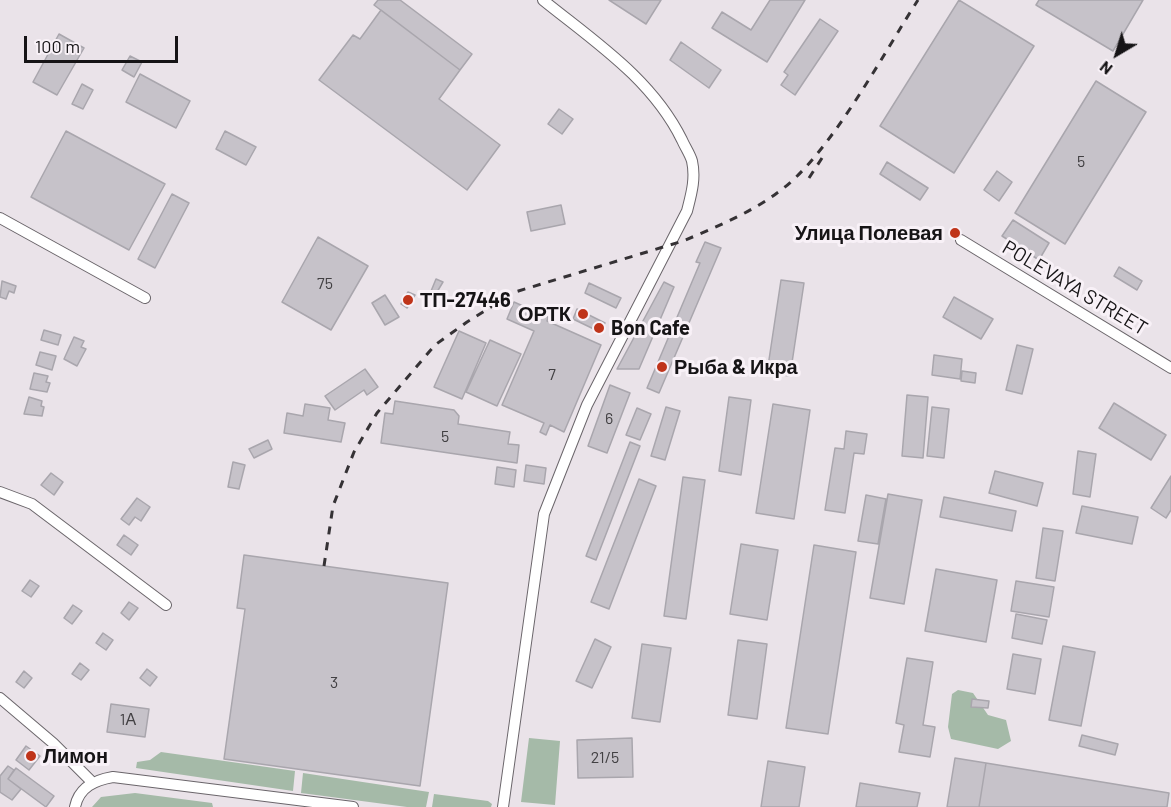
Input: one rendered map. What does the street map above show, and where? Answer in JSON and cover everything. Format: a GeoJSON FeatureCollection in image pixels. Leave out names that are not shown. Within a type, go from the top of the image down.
{"type":"FeatureCollection","features":[{"type":"Feature","properties":{"kind":"street"},"geometry":{"type":"LineString","coordinates":[[503,807],[544,514],[587,405],[687,212],[694,184],[692,160],[679,133],[666,112],[636,74],[543,0]]}},
{"type":"Feature","properties":{"kind":"street"},"geometry":{"type":"LineString","coordinates":[[0,218],[145,298]]}},
{"type":"Feature","properties":{"kind":"street","name":"POLEVAYA STREET"},"geometry":{"type":"LineString","coordinates":[[961,240],[1171,368]]}},
{"type":"Feature","properties":{"kind":"street"},"geometry":{"type":"LineString","coordinates":[[0,492],[32,504],[166,605]]}},
{"type":"Feature","properties":{"kind":"street"},"geometry":{"type":"LineString","coordinates":[[0,698],[53,743],[92,782]]}},
{"type":"Feature","properties":{"kind":"street"},"geometry":{"type":"LineString","coordinates":[[75,807],[81,792],[92,782],[113,777],[128,777],[353,807]]}},
{"type":"Feature","properties":{"kind":"green space"},"geometry":{"type":"Polygon","coordinates":[[[958,690],[973,693],[988,715],[1006,720],[1011,741],[998,749],[951,739],[948,727],[952,694],[958,690]]]}},
{"type":"Feature","properties":{"kind":"green space"},"geometry":{"type":"Polygon","coordinates":[[[529,738],[560,741],[555,805],[521,802],[529,738]]]}},
{"type":"Feature","properties":{"kind":"green space"},"geometry":{"type":"Polygon","coordinates":[[[161,752],[295,771],[293,791],[136,768],[137,762],[150,760],[161,752]]]}},
{"type":"Feature","properties":{"kind":"green space"},"geometry":{"type":"Polygon","coordinates":[[[303,773],[429,792],[426,807],[407,807],[301,793],[303,773]]]}},
{"type":"Feature","properties":{"kind":"green space"},"geometry":{"type":"Polygon","coordinates":[[[135,793],[212,803],[213,807],[92,807],[101,797],[135,793]]]}},
{"type":"Feature","properties":{"kind":"green space"},"geometry":{"type":"Polygon","coordinates":[[[434,794],[488,801],[492,804],[491,807],[432,807],[434,794]]]}},
{"type":"Feature","properties":{"kind":"building"},"geometry":{"type":"Polygon","coordinates":[[[378,0],[400,0],[472,54],[460,70],[374,5],[378,0]]]}},
{"type":"Feature","properties":{"kind":"building"},"geometry":{"type":"Polygon","coordinates":[[[609,0],[661,0],[646,24],[609,0]]]}},
{"type":"Feature","properties":{"kind":"building"},"geometry":{"type":"Polygon","coordinates":[[[770,0],[805,0],[767,62],[712,28],[722,12],[751,30],[770,0]]]}},
{"type":"Feature","properties":{"kind":"building"},"geometry":{"type":"Polygon","coordinates":[[[959,0],[1034,46],[954,173],[880,126],[959,0]]]}},
{"type":"Feature","properties":{"kind":"building"},"geometry":{"type":"Polygon","coordinates":[[[1039,0],[1143,0],[1113,51],[1036,5],[1039,0]]]}},
{"type":"Feature","properties":{"kind":"building"},"geometry":{"type":"Polygon","coordinates":[[[381,10],[460,70],[439,99],[500,145],[467,190],[319,80],[353,35],[360,39],[381,10]]]}},
{"type":"Feature","properties":{"kind":"building"},"geometry":{"type":"Polygon","coordinates":[[[820,19],[838,31],[795,95],[781,85],[788,75],[784,72],[820,19]]]}},
{"type":"Feature","properties":{"kind":"building"},"geometry":{"type":"Polygon","coordinates":[[[59,34],[84,48],[57,95],[33,82],[59,34]]]}},
{"type":"Feature","properties":{"kind":"building"},"geometry":{"type":"Polygon","coordinates":[[[681,42],[721,70],[709,88],[670,60],[681,42]]]}},
{"type":"Feature","properties":{"kind":"building"},"geometry":{"type":"Polygon","coordinates":[[[130,56],[142,62],[134,77],[122,70],[130,56]]]}},
{"type":"Feature","properties":{"kind":"building"},"geometry":{"type":"Polygon","coordinates":[[[140,74],[190,101],[176,128],[126,102],[140,74]]]}},
{"type":"Feature","properties":{"kind":"building"},"geometry":{"type":"Polygon","coordinates":[[[1096,81],[1146,112],[1065,244],[1015,213],[1096,81]]]}},
{"type":"Feature","properties":{"kind":"building"},"geometry":{"type":"Polygon","coordinates":[[[82,84],[93,90],[83,109],[72,104],[82,84]]]}},
{"type":"Feature","properties":{"kind":"building"},"geometry":{"type":"Polygon","coordinates":[[[559,109],[573,119],[562,134],[548,124],[559,109]]]}},
{"type":"Feature","properties":{"kind":"building"},"geometry":{"type":"Polygon","coordinates":[[[66,131],[165,184],[129,250],[31,197],[66,131]]]}},
{"type":"Feature","properties":{"kind":"building"},"geometry":{"type":"Polygon","coordinates":[[[225,131],[256,147],[246,165],[216,149],[225,131]]]}},
{"type":"Feature","properties":{"kind":"building"},"geometry":{"type":"Polygon","coordinates":[[[887,162],[928,188],[920,200],[880,174],[887,162]]]}},
{"type":"Feature","properties":{"kind":"building"},"geometry":{"type":"Polygon","coordinates":[[[997,171],[1012,182],[999,201],[984,190],[997,171]]]}},
{"type":"Feature","properties":{"kind":"building"},"geometry":{"type":"Polygon","coordinates":[[[172,194],[189,203],[155,268],[138,259],[172,194]]]}},
{"type":"Feature","properties":{"kind":"building"},"geometry":{"type":"Polygon","coordinates":[[[561,205],[565,224],[531,231],[527,212],[561,205]]]}},
{"type":"Feature","properties":{"kind":"building"},"geometry":{"type":"Polygon","coordinates":[[[1013,220],[1049,243],[1039,260],[1002,236],[1013,220]]]}},
{"type":"Feature","properties":{"kind":"building"},"geometry":{"type":"Polygon","coordinates":[[[318,237],[368,266],[331,330],[282,302],[318,237]]]}},
{"type":"Feature","properties":{"kind":"building"},"geometry":{"type":"Polygon","coordinates":[[[705,242],[721,248],[659,393],[647,388],[700,263],[696,262],[705,242]]]}},
{"type":"Feature","properties":{"kind":"building"},"geometry":{"type":"Polygon","coordinates":[[[1119,267],[1142,281],[1137,290],[1114,276],[1119,267]]]}},
{"type":"Feature","properties":{"kind":"building"},"geometry":{"type":"Polygon","coordinates":[[[436,279],[443,282],[437,292],[445,296],[441,303],[429,296],[436,279]]]}},
{"type":"Feature","properties":{"kind":"building"},"geometry":{"type":"Polygon","coordinates":[[[781,280],[804,283],[790,376],[767,373],[781,280]]]}},
{"type":"Feature","properties":{"kind":"building"},"geometry":{"type":"Polygon","coordinates":[[[2,281],[16,286],[14,293],[9,291],[6,299],[0,297],[2,281]]]}},
{"type":"Feature","properties":{"kind":"building"},"geometry":{"type":"Polygon","coordinates":[[[664,282],[674,287],[639,369],[617,369],[664,282]]]}},
{"type":"Feature","properties":{"kind":"building"},"geometry":{"type":"Polygon","coordinates":[[[589,283],[621,298],[616,308],[585,293],[589,283]]]}},
{"type":"Feature","properties":{"kind":"building","name":"ТП-27446"},"geometry":{"type":"Polygon","coordinates":[[[408,292],[415,295],[407,308],[401,304],[408,292]]]}},
{"type":"Feature","properties":{"kind":"building"},"geometry":{"type":"Polygon","coordinates":[[[385,295],[399,317],[385,325],[372,303],[385,295]]]}},
{"type":"Feature","properties":{"kind":"building"},"geometry":{"type":"Polygon","coordinates":[[[954,297],[993,319],[981,339],[943,317],[954,297]]]}},
{"type":"Feature","properties":{"kind":"building"},"geometry":{"type":"Polygon","coordinates":[[[514,302],[548,317],[547,321],[601,345],[564,432],[550,425],[546,435],[540,432],[544,423],[502,405],[534,331],[507,319],[514,302]]]}},
{"type":"Feature","properties":{"kind":"building"},"geometry":{"type":"Polygon","coordinates":[[[577,309],[605,323],[600,332],[573,319],[577,309]]]}},
{"type":"Feature","properties":{"kind":"building"},"geometry":{"type":"Polygon","coordinates":[[[44,330],[61,335],[58,345],[41,340],[44,330]]]}},
{"type":"Feature","properties":{"kind":"building"},"geometry":{"type":"Polygon","coordinates":[[[459,331],[486,343],[462,399],[434,387],[459,331]]]}},
{"type":"Feature","properties":{"kind":"building"},"geometry":{"type":"Polygon","coordinates":[[[74,337],[84,341],[81,347],[86,349],[77,366],[64,359],[74,337]]]}},
{"type":"Feature","properties":{"kind":"building"},"geometry":{"type":"Polygon","coordinates":[[[490,340],[521,354],[497,406],[466,392],[490,340]]]}},
{"type":"Feature","properties":{"kind":"building"},"geometry":{"type":"Polygon","coordinates":[[[1017,345],[1033,349],[1022,394],[1006,390],[1017,345]]]}},
{"type":"Feature","properties":{"kind":"building"},"geometry":{"type":"Polygon","coordinates":[[[40,352],[56,356],[52,370],[36,365],[40,352]]]}},
{"type":"Feature","properties":{"kind":"building"},"geometry":{"type":"Polygon","coordinates":[[[934,355],[962,359],[960,379],[932,375],[934,355]]]}},
{"type":"Feature","properties":{"kind":"building"},"geometry":{"type":"Polygon","coordinates":[[[365,369],[378,387],[367,395],[364,390],[335,410],[325,396],[365,369]]]}},
{"type":"Feature","properties":{"kind":"building"},"geometry":{"type":"Polygon","coordinates":[[[962,371],[976,373],[975,383],[961,381],[962,371]]]}},
{"type":"Feature","properties":{"kind":"building"},"geometry":{"type":"Polygon","coordinates":[[[34,373],[48,376],[46,382],[50,383],[47,392],[30,389],[34,373]]]}},
{"type":"Feature","properties":{"kind":"building"},"geometry":{"type":"Polygon","coordinates":[[[610,385],[630,393],[607,453],[588,446],[610,385]]]}},
{"type":"Feature","properties":{"kind":"building"},"geometry":{"type":"Polygon","coordinates":[[[907,395],[928,397],[923,458],[902,456],[907,395]]]}},
{"type":"Feature","properties":{"kind":"building"},"geometry":{"type":"Polygon","coordinates":[[[29,397],[42,401],[41,406],[44,407],[42,416],[24,414],[29,397]]]}},
{"type":"Feature","properties":{"kind":"building"},"geometry":{"type":"Polygon","coordinates":[[[729,397],[751,400],[741,475],[719,471],[729,397]]]}},
{"type":"Feature","properties":{"kind":"building"},"geometry":{"type":"Polygon","coordinates":[[[395,401],[454,410],[459,416],[458,424],[510,432],[508,444],[519,445],[517,463],[381,443],[385,413],[393,414],[395,401]]]}},
{"type":"Feature","properties":{"kind":"building"},"geometry":{"type":"Polygon","coordinates":[[[1114,403],[1166,435],[1151,460],[1099,428],[1114,403]]]}},
{"type":"Feature","properties":{"kind":"building"},"geometry":{"type":"Polygon","coordinates":[[[305,404],[330,408],[328,420],[345,423],[341,442],[284,433],[287,413],[303,416],[305,404]]]}},
{"type":"Feature","properties":{"kind":"building"},"geometry":{"type":"Polygon","coordinates":[[[773,404],[810,410],[794,519],[756,513],[773,404]]]}},
{"type":"Feature","properties":{"kind":"building"},"geometry":{"type":"Polygon","coordinates":[[[666,407],[680,411],[665,460],[651,456],[666,407]]]}},
{"type":"Feature","properties":{"kind":"building"},"geometry":{"type":"Polygon","coordinates":[[[932,407],[949,409],[944,458],[927,456],[932,407]]]}},
{"type":"Feature","properties":{"kind":"building"},"geometry":{"type":"Polygon","coordinates":[[[637,408],[651,414],[640,440],[626,435],[637,408]]]}},
{"type":"Feature","properties":{"kind":"building"},"geometry":{"type":"Polygon","coordinates":[[[846,431],[867,434],[864,454],[854,453],[845,513],[825,510],[835,448],[844,449],[846,431]]]}},
{"type":"Feature","properties":{"kind":"building"},"geometry":{"type":"Polygon","coordinates":[[[268,440],[272,449],[254,458],[249,449],[268,440]]]}},
{"type":"Feature","properties":{"kind":"building"},"geometry":{"type":"Polygon","coordinates":[[[630,442],[640,446],[596,560],[586,556],[630,442]]]}},
{"type":"Feature","properties":{"kind":"building"},"geometry":{"type":"Polygon","coordinates":[[[1078,451],[1096,454],[1090,497],[1073,494],[1078,451]]]}},
{"type":"Feature","properties":{"kind":"building"},"geometry":{"type":"Polygon","coordinates":[[[233,462],[245,465],[239,489],[228,487],[233,462]]]}},
{"type":"Feature","properties":{"kind":"building"},"geometry":{"type":"Polygon","coordinates":[[[526,465],[546,468],[544,484],[524,481],[526,465]]]}},
{"type":"Feature","properties":{"kind":"building"},"geometry":{"type":"Polygon","coordinates":[[[497,467],[516,470],[514,487],[495,484],[497,467]]]}},
{"type":"Feature","properties":{"kind":"building"},"geometry":{"type":"Polygon","coordinates":[[[995,471],[1043,483],[1037,506],[989,493],[995,471]]]}},
{"type":"Feature","properties":{"kind":"building"},"geometry":{"type":"Polygon","coordinates":[[[51,473],[63,482],[54,495],[41,485],[51,473]]]}},
{"type":"Feature","properties":{"kind":"building"},"geometry":{"type":"Polygon","coordinates":[[[1171,476],[1171,510],[1166,518],[1151,508],[1171,476]]]}},
{"type":"Feature","properties":{"kind":"building"},"geometry":{"type":"Polygon","coordinates":[[[683,477],[705,480],[686,619],[664,616],[683,477]]]}},
{"type":"Feature","properties":{"kind":"building"},"geometry":{"type":"Polygon","coordinates":[[[639,479],[656,486],[609,609],[591,602],[639,479]]]}},
{"type":"Feature","properties":{"kind":"building"},"geometry":{"type":"Polygon","coordinates":[[[888,494],[922,500],[904,604],[870,598],[888,494]]]}},
{"type":"Feature","properties":{"kind":"building"},"geometry":{"type":"Polygon","coordinates":[[[866,495],[886,499],[878,544],[858,541],[866,495]]]}},
{"type":"Feature","properties":{"kind":"building"},"geometry":{"type":"Polygon","coordinates":[[[944,497],[1016,511],[1012,531],[940,517],[944,497]]]}},
{"type":"Feature","properties":{"kind":"building"},"geometry":{"type":"Polygon","coordinates":[[[137,498],[150,507],[141,521],[135,517],[129,525],[121,519],[137,498]]]}},
{"type":"Feature","properties":{"kind":"building"},"geometry":{"type":"Polygon","coordinates":[[[1082,506],[1138,517],[1132,544],[1076,533],[1082,506]]]}},
{"type":"Feature","properties":{"kind":"building"},"geometry":{"type":"Polygon","coordinates":[[[1043,528],[1063,531],[1055,581],[1036,578],[1043,528]]]}},
{"type":"Feature","properties":{"kind":"building"},"geometry":{"type":"Polygon","coordinates":[[[124,535],[138,545],[131,555],[117,545],[124,535]]]}},
{"type":"Feature","properties":{"kind":"building"},"geometry":{"type":"Polygon","coordinates":[[[741,544],[778,550],[767,620],[730,614],[741,544]]]}},
{"type":"Feature","properties":{"kind":"building"},"geometry":{"type":"Polygon","coordinates":[[[814,545],[856,552],[828,734],[786,728],[814,545]]]}},
{"type":"Feature","properties":{"kind":"building"},"geometry":{"type":"Polygon","coordinates":[[[244,555],[448,583],[420,786],[224,759],[245,609],[237,608],[244,555]]]}},
{"type":"Feature","properties":{"kind":"building"},"geometry":{"type":"Polygon","coordinates":[[[936,569],[997,580],[986,642],[925,631],[936,569]]]}},
{"type":"Feature","properties":{"kind":"building"},"geometry":{"type":"Polygon","coordinates":[[[30,580],[39,586],[31,597],[22,591],[30,580]]]}},
{"type":"Feature","properties":{"kind":"building"},"geometry":{"type":"Polygon","coordinates":[[[1016,581],[1054,587],[1049,617],[1011,611],[1016,581]]]}},
{"type":"Feature","properties":{"kind":"building"},"geometry":{"type":"Polygon","coordinates":[[[129,602],[138,608],[129,620],[121,613],[129,602]]]}},
{"type":"Feature","properties":{"kind":"building"},"geometry":{"type":"Polygon","coordinates":[[[73,605],[82,611],[72,624],[64,618],[73,605]]]}},
{"type":"Feature","properties":{"kind":"building"},"geometry":{"type":"Polygon","coordinates":[[[1016,614],[1047,620],[1042,644],[1012,638],[1016,614]]]}},
{"type":"Feature","properties":{"kind":"building"},"geometry":{"type":"Polygon","coordinates":[[[103,633],[113,640],[106,650],[96,643],[103,633]]]}},
{"type":"Feature","properties":{"kind":"building"},"geometry":{"type":"Polygon","coordinates":[[[595,639],[611,647],[592,688],[576,681],[595,639]]]}},
{"type":"Feature","properties":{"kind":"building"},"geometry":{"type":"Polygon","coordinates":[[[738,640],[767,644],[757,719],[728,715],[738,640]]]}},
{"type":"Feature","properties":{"kind":"building"},"geometry":{"type":"Polygon","coordinates":[[[642,644],[671,648],[660,722],[632,718],[642,644]]]}},
{"type":"Feature","properties":{"kind":"building"},"geometry":{"type":"Polygon","coordinates":[[[1063,646],[1095,652],[1081,726],[1049,720],[1063,646]]]}},
{"type":"Feature","properties":{"kind":"building"},"geometry":{"type":"Polygon","coordinates":[[[1013,654],[1041,659],[1035,694],[1007,689],[1013,654]]]}},
{"type":"Feature","properties":{"kind":"building"},"geometry":{"type":"Polygon","coordinates":[[[907,658],[933,662],[923,725],[935,727],[930,757],[899,752],[904,725],[896,723],[907,658]]]}},
{"type":"Feature","properties":{"kind":"building"},"geometry":{"type":"Polygon","coordinates":[[[80,663],[89,670],[81,680],[72,674],[80,663]]]}},
{"type":"Feature","properties":{"kind":"building"},"geometry":{"type":"Polygon","coordinates":[[[147,669],[157,677],[150,686],[140,678],[147,669]]]}},
{"type":"Feature","properties":{"kind":"building"},"geometry":{"type":"Polygon","coordinates":[[[24,671],[32,678],[24,688],[16,682],[24,671]]]}},
{"type":"Feature","properties":{"kind":"building"},"geometry":{"type":"Polygon","coordinates":[[[972,699],[989,701],[988,708],[971,707],[972,699]]]}},
{"type":"Feature","properties":{"kind":"building"},"geometry":{"type":"Polygon","coordinates":[[[111,704],[149,709],[145,737],[107,732],[111,704]]]}},
{"type":"Feature","properties":{"kind":"building"},"geometry":{"type":"Polygon","coordinates":[[[1082,735],[1118,744],[1115,755],[1079,746],[1082,735]]]}},
{"type":"Feature","properties":{"kind":"building"},"geometry":{"type":"Polygon","coordinates":[[[632,738],[633,777],[578,778],[577,740],[632,738]]]}},
{"type":"Feature","properties":{"kind":"building"},"geometry":{"type":"Polygon","coordinates":[[[26,746],[40,756],[29,770],[16,760],[26,746]]]}},
{"type":"Feature","properties":{"kind":"building"},"geometry":{"type":"Polygon","coordinates":[[[955,758],[986,763],[979,807],[947,807],[955,758]]]}},
{"type":"Feature","properties":{"kind":"building"},"geometry":{"type":"Polygon","coordinates":[[[768,761],[805,767],[799,807],[761,807],[768,761]]]}},
{"type":"Feature","properties":{"kind":"building"},"geometry":{"type":"Polygon","coordinates":[[[986,763],[1169,793],[1167,807],[979,807],[986,763]]]}},
{"type":"Feature","properties":{"kind":"building"},"geometry":{"type":"Polygon","coordinates":[[[8,766],[14,770],[8,779],[21,789],[12,800],[0,792],[0,776],[8,766]]]}},
{"type":"Feature","properties":{"kind":"building"},"geometry":{"type":"Polygon","coordinates":[[[16,768],[54,796],[46,807],[8,779],[16,768]]]}},
{"type":"Feature","properties":{"kind":"building"},"geometry":{"type":"Polygon","coordinates":[[[860,783],[920,793],[917,807],[856,807],[860,783]]]}},
{"type":"Feature","properties":{"kind":"railway"},"geometry":{"type":"LineString","coordinates":[[324,566],[333,506],[354,452],[377,413],[435,345],[515,292],[683,241],[744,214],[777,193],[816,156],[835,131],[918,0]]}},
{"type":"Feature","properties":{"kind":"railway"},"geometry":{"type":"LineString","coordinates":[[809,178],[822,158]]}},
{"type":"Feature","properties":{"kind":"place","name":"Улица Полевая"},"geometry":{"type":"Point","coordinates":[955,233]}},
{"type":"Feature","properties":{"kind":"place","name":"ТП-27446"},"geometry":{"type":"Point","coordinates":[408,300]}},
{"type":"Feature","properties":{"kind":"place","name":"ОРТК"},"geometry":{"type":"Point","coordinates":[583,314]}},
{"type":"Feature","properties":{"kind":"place","name":"Bon Cafe"},"geometry":{"type":"Point","coordinates":[599,328]}},
{"type":"Feature","properties":{"kind":"place","name":"Рыба & Икра"},"geometry":{"type":"Point","coordinates":[662,367]}},
{"type":"Feature","properties":{"kind":"place","name":"Лимон"},"geometry":{"type":"Point","coordinates":[31,756]}}]}
